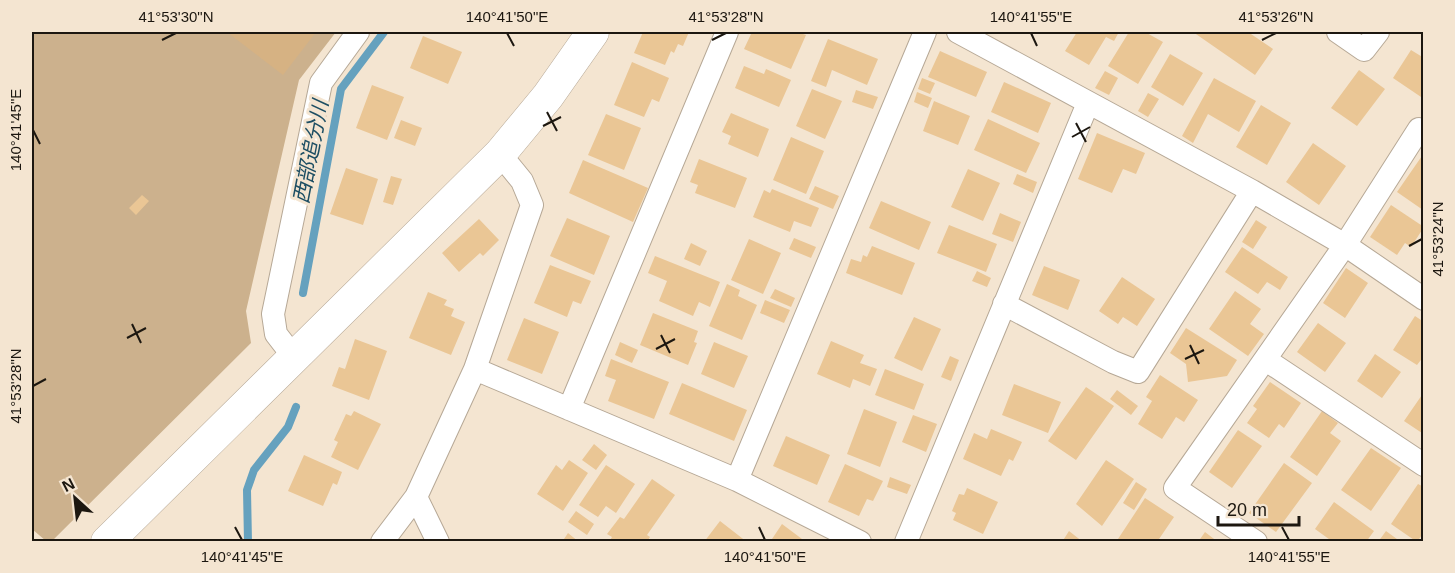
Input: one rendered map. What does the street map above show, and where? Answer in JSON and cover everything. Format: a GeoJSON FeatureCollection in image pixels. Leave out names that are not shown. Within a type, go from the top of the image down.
{"type":"FeatureCollection","features":[{"type":"Feature","properties":{"kind":"street"},"geometry":{"type":"LineString","coordinates":[[293,356],[276,334],[273,314],[321,83],[358,32]]}},
{"type":"Feature","properties":{"kind":"street"},"geometry":{"type":"LineString","coordinates":[[107,542],[293,356],[501,154],[548,96],[593,32]]}},
{"type":"Feature","properties":{"kind":"street"},"geometry":{"type":"LineString","coordinates":[[569,409],[727,32]]}},
{"type":"Feature","properties":{"kind":"street"},"geometry":{"type":"LineString","coordinates":[[737,480],[925,32]]}},
{"type":"Feature","properties":{"kind":"street"},"geometry":{"type":"LineString","coordinates":[[958,32],[1252,191],[1345,245],[1424,299]]}},
{"type":"Feature","properties":{"kind":"street"},"geometry":{"type":"LineString","coordinates":[[1338,32],[1364,50],[1378,32]]}},
{"type":"Feature","properties":{"kind":"street"},"geometry":{"type":"LineString","coordinates":[[906,542],[1088,103]]}},
{"type":"Feature","properties":{"kind":"street"},"geometry":{"type":"LineString","coordinates":[[1256,542],[1175,488],[1345,245],[1419,129],[1424,132]]}},
{"type":"Feature","properties":{"kind":"street"},"geometry":{"type":"LineString","coordinates":[[382,542],[416,497],[475,369],[532,205],[522,181],[501,154]]}},
{"type":"Feature","properties":{"kind":"street"},"geometry":{"type":"LineString","coordinates":[[1004,304],[1113,363],[1138,372],[1252,191]]}},
{"type":"Feature","properties":{"kind":"street"},"geometry":{"type":"LineString","coordinates":[[1266,360],[1424,465]]}},
{"type":"Feature","properties":{"kind":"street"},"geometry":{"type":"LineString","coordinates":[[475,369],[737,480],[846,538]]}},
{"type":"Feature","properties":{"kind":"street"},"geometry":{"type":"LineString","coordinates":[[416,497],[438,542]]}},
{"type":"Feature","properties":{"kind":"shaded area"},"geometry":{"type":"Polygon","coordinates":[[[32,32],[336,32],[299,80],[246,311],[251,343],[51,542],[46,541],[32,529],[32,32]]]}},
{"type":"Feature","properties":{"kind":"shaded area"},"geometry":{"type":"Polygon","coordinates":[[[227,32],[316,32],[283,75],[227,32]]]}},
{"type":"Feature","properties":{"kind":"building"},"geometry":{"type":"Polygon","coordinates":[[[643,32],[689,32],[683,46],[678,44],[674,53],[671,51],[665,65],[634,53],[643,32]]]}},
{"type":"Feature","properties":{"kind":"building"},"geometry":{"type":"Polygon","coordinates":[[[752,32],[797,32],[806,35],[791,69],[744,49],[752,32]]]}},
{"type":"Feature","properties":{"kind":"building"},"geometry":{"type":"Polygon","coordinates":[[[1077,32],[1119,32],[1114,41],[1106,37],[1089,65],[1065,51],[1077,32]]]}},
{"type":"Feature","properties":{"kind":"building"},"geometry":{"type":"Polygon","coordinates":[[[1129,32],[1145,32],[1163,42],[1138,84],[1108,66],[1129,32]]]}},
{"type":"Feature","properties":{"kind":"building"},"geometry":{"type":"Polygon","coordinates":[[[1193,32],[1248,32],[1273,49],[1255,75],[1193,32]]]}},
{"type":"Feature","properties":{"kind":"building"},"geometry":{"type":"Polygon","coordinates":[[[423,36],[462,52],[448,84],[410,68],[423,36]]]}},
{"type":"Feature","properties":{"kind":"building"},"geometry":{"type":"Polygon","coordinates":[[[828,39],[878,59],[867,85],[832,70],[826,87],[811,81],[828,39]]]}},
{"type":"Feature","properties":{"kind":"building"},"geometry":{"type":"Polygon","coordinates":[[[1411,50],[1424,58],[1424,99],[1393,78],[1411,50]]]}},
{"type":"Feature","properties":{"kind":"building"},"geometry":{"type":"Polygon","coordinates":[[[940,51],[987,72],[976,97],[928,77],[940,51]]]}},
{"type":"Feature","properties":{"kind":"building"},"geometry":{"type":"Polygon","coordinates":[[[1170,54],[1203,73],[1183,106],[1151,87],[1170,54]]]}},
{"type":"Feature","properties":{"kind":"building"},"geometry":{"type":"Polygon","coordinates":[[[632,62],[669,78],[659,102],[652,99],[644,117],[614,105],[632,62]]]}},
{"type":"Feature","properties":{"kind":"building"},"geometry":{"type":"Polygon","coordinates":[[[744,66],[764,74],[766,69],[791,80],[779,107],[735,88],[744,66]]]}},
{"type":"Feature","properties":{"kind":"building"},"geometry":{"type":"Polygon","coordinates":[[[1359,70],[1385,89],[1357,126],[1331,108],[1359,70]]]}},
{"type":"Feature","properties":{"kind":"building"},"geometry":{"type":"Polygon","coordinates":[[[1105,71],[1118,78],[1109,95],[1095,88],[1105,71]]]}},
{"type":"Feature","properties":{"kind":"building"},"geometry":{"type":"Polygon","coordinates":[[[922,78],[935,83],[930,94],[918,89],[922,78]]]}},
{"type":"Feature","properties":{"kind":"building"},"geometry":{"type":"Polygon","coordinates":[[[1214,78],[1256,101],[1239,132],[1208,114],[1193,143],[1182,136],[1214,78]]]}},
{"type":"Feature","properties":{"kind":"building"},"geometry":{"type":"Polygon","coordinates":[[[1004,82],[1051,103],[1038,133],[991,112],[1004,82]]]}},
{"type":"Feature","properties":{"kind":"building"},"geometry":{"type":"Polygon","coordinates":[[[372,85],[404,97],[387,140],[356,128],[372,85]]]}},
{"type":"Feature","properties":{"kind":"building"},"geometry":{"type":"Polygon","coordinates":[[[812,89],[842,101],[825,139],[796,126],[812,89]]]}},
{"type":"Feature","properties":{"kind":"building"},"geometry":{"type":"Polygon","coordinates":[[[856,90],[878,97],[873,109],[852,102],[856,90]]]}},
{"type":"Feature","properties":{"kind":"building"},"geometry":{"type":"Polygon","coordinates":[[[917,92],[932,98],[928,108],[914,102],[917,92]]]}},
{"type":"Feature","properties":{"kind":"building"},"geometry":{"type":"Polygon","coordinates":[[[1148,93],[1159,99],[1148,117],[1138,111],[1148,93]]]}},
{"type":"Feature","properties":{"kind":"building"},"geometry":{"type":"Polygon","coordinates":[[[934,101],[970,116],[958,145],[923,131],[934,101]]]}},
{"type":"Feature","properties":{"kind":"building"},"geometry":{"type":"Polygon","coordinates":[[[1261,105],[1291,123],[1267,165],[1236,147],[1261,105]]]}},
{"type":"Feature","properties":{"kind":"building"},"geometry":{"type":"Polygon","coordinates":[[[731,113],[769,129],[758,157],[728,144],[731,136],[722,132],[731,113]]]}},
{"type":"Feature","properties":{"kind":"building"},"geometry":{"type":"Polygon","coordinates":[[[606,114],[641,128],[624,170],[588,155],[606,114]]]}},
{"type":"Feature","properties":{"kind":"building"},"geometry":{"type":"Polygon","coordinates":[[[988,119],[1040,143],[1026,173],[974,150],[988,119]]]}},
{"type":"Feature","properties":{"kind":"building"},"geometry":{"type":"Polygon","coordinates":[[[401,120],[422,128],[415,146],[394,138],[401,120]]]}},
{"type":"Feature","properties":{"kind":"building"},"geometry":{"type":"Polygon","coordinates":[[[1097,133],[1145,153],[1136,174],[1123,169],[1112,193],[1078,179],[1097,133]]]}},
{"type":"Feature","properties":{"kind":"building"},"geometry":{"type":"Polygon","coordinates":[[[791,137],[824,151],[806,194],[773,180],[791,137]]]}},
{"type":"Feature","properties":{"kind":"building"},"geometry":{"type":"Polygon","coordinates":[[[1313,143],[1346,166],[1319,205],[1286,182],[1313,143]]]}},
{"type":"Feature","properties":{"kind":"building"},"geometry":{"type":"Polygon","coordinates":[[[1424,153],[1424,208],[1423,210],[1397,192],[1424,153]]]}},
{"type":"Feature","properties":{"kind":"building"},"geometry":{"type":"Polygon","coordinates":[[[699,159],[747,178],[735,208],[695,193],[698,185],[690,182],[699,159]]]}},
{"type":"Feature","properties":{"kind":"building"},"geometry":{"type":"Polygon","coordinates":[[[583,160],[648,188],[633,222],[569,193],[583,160]]]}},
{"type":"Feature","properties":{"kind":"building"},"geometry":{"type":"Polygon","coordinates":[[[346,168],[378,179],[363,225],[330,214],[346,168]]]}},
{"type":"Feature","properties":{"kind":"building"},"geometry":{"type":"Polygon","coordinates":[[[968,169],[1000,183],[983,221],[951,207],[968,169]]]}},
{"type":"Feature","properties":{"kind":"building"},"geometry":{"type":"Polygon","coordinates":[[[1017,174],[1037,182],[1033,193],[1013,184],[1017,174]]]}},
{"type":"Feature","properties":{"kind":"building"},"geometry":{"type":"Polygon","coordinates":[[[391,176],[402,179],[393,205],[383,202],[391,176]]]}},
{"type":"Feature","properties":{"kind":"building"},"geometry":{"type":"Polygon","coordinates":[[[815,186],[839,196],[833,209],[809,199],[815,186]]]}},
{"type":"Feature","properties":{"kind":"building"},"geometry":{"type":"Polygon","coordinates":[[[772,189],[819,208],[811,227],[794,221],[790,232],[753,217],[764,190],[770,193],[772,189]]]}},
{"type":"Feature","properties":{"kind":"building"},"geometry":{"type":"Polygon","coordinates":[[[142,195],[149,201],[136,215],[129,208],[142,195]]]}},
{"type":"Feature","properties":{"kind":"building"},"geometry":{"type":"Polygon","coordinates":[[[881,201],[931,222],[919,250],[869,228],[881,201]]]}},
{"type":"Feature","properties":{"kind":"building"},"geometry":{"type":"Polygon","coordinates":[[[1391,205],[1424,227],[1411,247],[1405,243],[1397,255],[1370,237],[1391,205]]]}},
{"type":"Feature","properties":{"kind":"building"},"geometry":{"type":"Polygon","coordinates":[[[1000,213],[1021,222],[1013,242],[992,234],[1000,213]]]}},
{"type":"Feature","properties":{"kind":"building"},"geometry":{"type":"Polygon","coordinates":[[[567,218],[610,236],[594,275],[550,256],[567,218]]]}},
{"type":"Feature","properties":{"kind":"building"},"geometry":{"type":"Polygon","coordinates":[[[479,219],[499,240],[483,256],[480,253],[459,272],[442,253],[479,219]]]}},
{"type":"Feature","properties":{"kind":"building"},"geometry":{"type":"Polygon","coordinates":[[[1256,220],[1267,227],[1253,249],[1242,242],[1256,220]]]}},
{"type":"Feature","properties":{"kind":"building"},"geometry":{"type":"Polygon","coordinates":[[[949,225],[997,244],[986,272],[937,253],[949,225]]]}},
{"type":"Feature","properties":{"kind":"building"},"geometry":{"type":"Polygon","coordinates":[[[794,238],[816,247],[811,258],[789,249],[794,238]]]}},
{"type":"Feature","properties":{"kind":"building"},"geometry":{"type":"Polygon","coordinates":[[[749,239],[781,253],[763,294],[731,280],[749,239]]]}},
{"type":"Feature","properties":{"kind":"building"},"geometry":{"type":"Polygon","coordinates":[[[691,243],[707,251],[700,266],[684,259],[691,243]]]}},
{"type":"Feature","properties":{"kind":"building"},"geometry":{"type":"Polygon","coordinates":[[[872,246],[915,263],[902,295],[846,273],[851,259],[861,262],[863,255],[867,257],[872,246]]]}},
{"type":"Feature","properties":{"kind":"building"},"geometry":{"type":"Polygon","coordinates":[[[1242,247],[1288,277],[1280,290],[1267,282],[1258,294],[1225,272],[1242,247]]]}},
{"type":"Feature","properties":{"kind":"building"},"geometry":{"type":"Polygon","coordinates":[[[655,256],[720,282],[710,307],[699,302],[693,316],[659,301],[667,281],[648,273],[655,256]]]}},
{"type":"Feature","properties":{"kind":"building"},"geometry":{"type":"Polygon","coordinates":[[[550,265],[591,281],[581,304],[573,301],[567,317],[534,303],[550,265]]]}},
{"type":"Feature","properties":{"kind":"building"},"geometry":{"type":"Polygon","coordinates":[[[1044,266],[1080,280],[1068,310],[1032,295],[1044,266]]]}},
{"type":"Feature","properties":{"kind":"building"},"geometry":{"type":"Polygon","coordinates":[[[1346,268],[1368,283],[1345,318],[1323,303],[1346,268]]]}},
{"type":"Feature","properties":{"kind":"building"},"geometry":{"type":"Polygon","coordinates":[[[977,271],[991,278],[987,287],[972,281],[977,271]]]}},
{"type":"Feature","properties":{"kind":"building"},"geometry":{"type":"Polygon","coordinates":[[[1122,277],[1155,299],[1137,326],[1123,317],[1118,324],[1099,311],[1122,277]]]}},
{"type":"Feature","properties":{"kind":"building"},"geometry":{"type":"Polygon","coordinates":[[[727,284],[740,290],[738,296],[757,305],[742,340],[709,326],[727,284]]]}},
{"type":"Feature","properties":{"kind":"building"},"geometry":{"type":"Polygon","coordinates":[[[775,289],[795,298],[791,307],[770,298],[775,289]]]}},
{"type":"Feature","properties":{"kind":"building"},"geometry":{"type":"Polygon","coordinates":[[[1235,291],[1261,309],[1250,324],[1264,334],[1248,356],[1209,329],[1235,291]]]}},
{"type":"Feature","properties":{"kind":"building"},"geometry":{"type":"Polygon","coordinates":[[[428,292],[447,300],[444,305],[454,309],[451,316],[465,322],[451,355],[409,338],[428,292]]]}},
{"type":"Feature","properties":{"kind":"building"},"geometry":{"type":"Polygon","coordinates":[[[765,300],[790,310],[784,323],[760,313],[765,300]]]}},
{"type":"Feature","properties":{"kind":"building"},"geometry":{"type":"Polygon","coordinates":[[[653,313],[698,331],[694,342],[697,343],[688,365],[640,345],[653,313]]]}},
{"type":"Feature","properties":{"kind":"building"},"geometry":{"type":"Polygon","coordinates":[[[1415,316],[1424,322],[1424,356],[1417,365],[1393,350],[1415,316]]]}},
{"type":"Feature","properties":{"kind":"building"},"geometry":{"type":"Polygon","coordinates":[[[914,317],[941,329],[922,371],[894,358],[914,317]]]}},
{"type":"Feature","properties":{"kind":"building"},"geometry":{"type":"Polygon","coordinates":[[[524,318],[559,332],[542,374],[507,360],[524,318]]]}},
{"type":"Feature","properties":{"kind":"building"},"geometry":{"type":"Polygon","coordinates":[[[1318,323],[1346,343],[1325,372],[1297,352],[1318,323]]]}},
{"type":"Feature","properties":{"kind":"building"},"geometry":{"type":"Polygon","coordinates":[[[1186,328],[1237,360],[1227,376],[1188,382],[1186,364],[1170,353],[1186,328]]]}},
{"type":"Feature","properties":{"kind":"building"},"geometry":{"type":"Polygon","coordinates":[[[355,339],[387,351],[369,400],[332,386],[339,367],[345,369],[355,339]]]}},
{"type":"Feature","properties":{"kind":"building"},"geometry":{"type":"Polygon","coordinates":[[[831,341],[864,355],[860,363],[877,369],[870,386],[853,379],[850,388],[817,374],[831,341]]]}},
{"type":"Feature","properties":{"kind":"building"},"geometry":{"type":"Polygon","coordinates":[[[620,342],[638,350],[632,363],[615,355],[620,342]]]}},
{"type":"Feature","properties":{"kind":"building"},"geometry":{"type":"Polygon","coordinates":[[[714,342],[748,356],[734,388],[701,374],[714,342]]]}},
{"type":"Feature","properties":{"kind":"building"},"geometry":{"type":"Polygon","coordinates":[[[1375,354],[1401,372],[1382,398],[1357,381],[1375,354]]]}},
{"type":"Feature","properties":{"kind":"building"},"geometry":{"type":"Polygon","coordinates":[[[950,356],[959,360],[951,381],[941,377],[950,356]]]}},
{"type":"Feature","properties":{"kind":"building"},"geometry":{"type":"Polygon","coordinates":[[[611,359],[669,382],[654,419],[608,401],[616,380],[605,376],[611,359]]]}},
{"type":"Feature","properties":{"kind":"building"},"geometry":{"type":"Polygon","coordinates":[[[885,369],[924,384],[914,410],[875,395],[885,369]]]}},
{"type":"Feature","properties":{"kind":"building"},"geometry":{"type":"Polygon","coordinates":[[[1160,375],[1198,400],[1184,422],[1176,417],[1162,439],[1138,424],[1152,401],[1146,397],[1160,375]]]}},
{"type":"Feature","properties":{"kind":"building"},"geometry":{"type":"Polygon","coordinates":[[[1270,382],[1301,403],[1284,428],[1279,424],[1269,438],[1247,423],[1257,409],[1253,406],[1270,382]]]}},
{"type":"Feature","properties":{"kind":"building"},"geometry":{"type":"Polygon","coordinates":[[[682,383],[747,410],[734,441],[669,414],[682,383]]]}},
{"type":"Feature","properties":{"kind":"building"},"geometry":{"type":"Polygon","coordinates":[[[1014,384],[1061,402],[1048,433],[1002,415],[1014,384]]]}},
{"type":"Feature","properties":{"kind":"building"},"geometry":{"type":"Polygon","coordinates":[[[1086,387],[1114,406],[1076,460],[1048,441],[1086,387]]]}},
{"type":"Feature","properties":{"kind":"building"},"geometry":{"type":"Polygon","coordinates":[[[1117,390],[1138,406],[1131,415],[1110,399],[1117,390]]]}},
{"type":"Feature","properties":{"kind":"building"},"geometry":{"type":"Polygon","coordinates":[[[1424,392],[1424,431],[1422,433],[1404,421],[1424,392]]]}},
{"type":"Feature","properties":{"kind":"building"},"geometry":{"type":"Polygon","coordinates":[[[864,409],[897,422],[880,467],[847,454],[864,409]]]}},
{"type":"Feature","properties":{"kind":"building"},"geometry":{"type":"Polygon","coordinates":[[[354,411],[381,424],[358,470],[331,457],[338,442],[334,440],[346,414],[351,416],[354,411]]]}},
{"type":"Feature","properties":{"kind":"building"},"geometry":{"type":"Polygon","coordinates":[[[1322,411],[1338,423],[1330,433],[1341,441],[1317,476],[1290,457],[1322,411]]]}},
{"type":"Feature","properties":{"kind":"building"},"geometry":{"type":"Polygon","coordinates":[[[913,415],[937,424],[926,452],[902,442],[913,415]]]}},
{"type":"Feature","properties":{"kind":"building"},"geometry":{"type":"Polygon","coordinates":[[[991,429],[1022,442],[1013,461],[1009,459],[1001,476],[963,459],[974,433],[987,439],[991,429]]]}},
{"type":"Feature","properties":{"kind":"building"},"geometry":{"type":"Polygon","coordinates":[[[1238,430],[1262,446],[1232,488],[1209,472],[1238,430]]]}},
{"type":"Feature","properties":{"kind":"building"},"geometry":{"type":"Polygon","coordinates":[[[786,436],[830,455],[817,485],[773,466],[786,436]]]}},
{"type":"Feature","properties":{"kind":"building"},"geometry":{"type":"Polygon","coordinates":[[[594,444],[607,455],[596,470],[582,460],[594,444]]]}},
{"type":"Feature","properties":{"kind":"building"},"geometry":{"type":"Polygon","coordinates":[[[1371,448],[1401,468],[1371,511],[1341,490],[1371,448]]]}},
{"type":"Feature","properties":{"kind":"building"},"geometry":{"type":"Polygon","coordinates":[[[304,455],[342,472],[337,485],[333,483],[323,506],[288,491],[304,455]]]}},
{"type":"Feature","properties":{"kind":"building"},"geometry":{"type":"Polygon","coordinates":[[[569,460],[588,473],[563,511],[537,494],[556,465],[562,470],[569,460]]]}},
{"type":"Feature","properties":{"kind":"building"},"geometry":{"type":"Polygon","coordinates":[[[1106,460],[1134,479],[1102,526],[1076,504],[1106,460]]]}},
{"type":"Feature","properties":{"kind":"building"},"geometry":{"type":"Polygon","coordinates":[[[1284,463],[1312,483],[1276,532],[1249,513],[1284,463]]]}},
{"type":"Feature","properties":{"kind":"building"},"geometry":{"type":"Polygon","coordinates":[[[845,464],[883,481],[873,501],[867,499],[859,516],[828,502],[845,464]]]}},
{"type":"Feature","properties":{"kind":"building"},"geometry":{"type":"Polygon","coordinates":[[[606,465],[635,484],[616,513],[606,506],[598,517],[579,505],[606,465]]]}},
{"type":"Feature","properties":{"kind":"building"},"geometry":{"type":"Polygon","coordinates":[[[890,477],[911,485],[907,494],[887,487],[890,477]]]}},
{"type":"Feature","properties":{"kind":"building"},"geometry":{"type":"Polygon","coordinates":[[[652,479],[675,495],[647,535],[650,537],[647,542],[609,542],[612,537],[607,534],[620,517],[624,519],[652,479]]]}},
{"type":"Feature","properties":{"kind":"building"},"geometry":{"type":"Polygon","coordinates":[[[1136,482],[1147,489],[1134,510],[1123,503],[1136,482]]]}},
{"type":"Feature","properties":{"kind":"building"},"geometry":{"type":"Polygon","coordinates":[[[1418,484],[1424,487],[1424,532],[1417,542],[1391,524],[1418,484]]]}},
{"type":"Feature","properties":{"kind":"building"},"geometry":{"type":"Polygon","coordinates":[[[967,488],[998,502],[983,534],[953,520],[956,513],[952,511],[959,494],[964,495],[967,488]]]}},
{"type":"Feature","properties":{"kind":"building"},"geometry":{"type":"Polygon","coordinates":[[[1145,498],[1174,517],[1157,542],[1116,542],[1145,498]]]}},
{"type":"Feature","properties":{"kind":"building"},"geometry":{"type":"Polygon","coordinates":[[[1334,502],[1374,531],[1366,542],[1333,542],[1315,529],[1334,502]]]}},
{"type":"Feature","properties":{"kind":"building"},"geometry":{"type":"Polygon","coordinates":[[[576,511],[594,524],[587,535],[568,522],[576,511]]]}},
{"type":"Feature","properties":{"kind":"building"},"geometry":{"type":"Polygon","coordinates":[[[720,521],[747,542],[704,542],[720,521]]]}},
{"type":"Feature","properties":{"kind":"building"},"geometry":{"type":"Polygon","coordinates":[[[782,524],[806,542],[770,542],[782,524]]]}},
{"type":"Feature","properties":{"kind":"building"},"geometry":{"type":"Polygon","coordinates":[[[1069,531],[1083,542],[1062,542],[1069,531]]]}},
{"type":"Feature","properties":{"kind":"building"},"geometry":{"type":"Polygon","coordinates":[[[1386,531],[1401,542],[1378,542],[1386,531]]]}},
{"type":"Feature","properties":{"kind":"building"},"geometry":{"type":"Polygon","coordinates":[[[1205,532],[1218,542],[1198,542],[1205,532]]]}},
{"type":"Feature","properties":{"kind":"building"},"geometry":{"type":"Polygon","coordinates":[[[568,533],[579,542],[562,542],[568,533]]]}},
{"type":"Feature","properties":{"kind":"waterway","name":"西部追分川"},"geometry":{"type":"LineString","coordinates":[[303,293],[341,89],[384,32]]}},
{"type":"Feature","properties":{"kind":"waterway","name":"西部追分川"},"geometry":{"type":"LineString","coordinates":[[248,542],[247,490],[254,470],[288,427],[296,407]]}}]}
